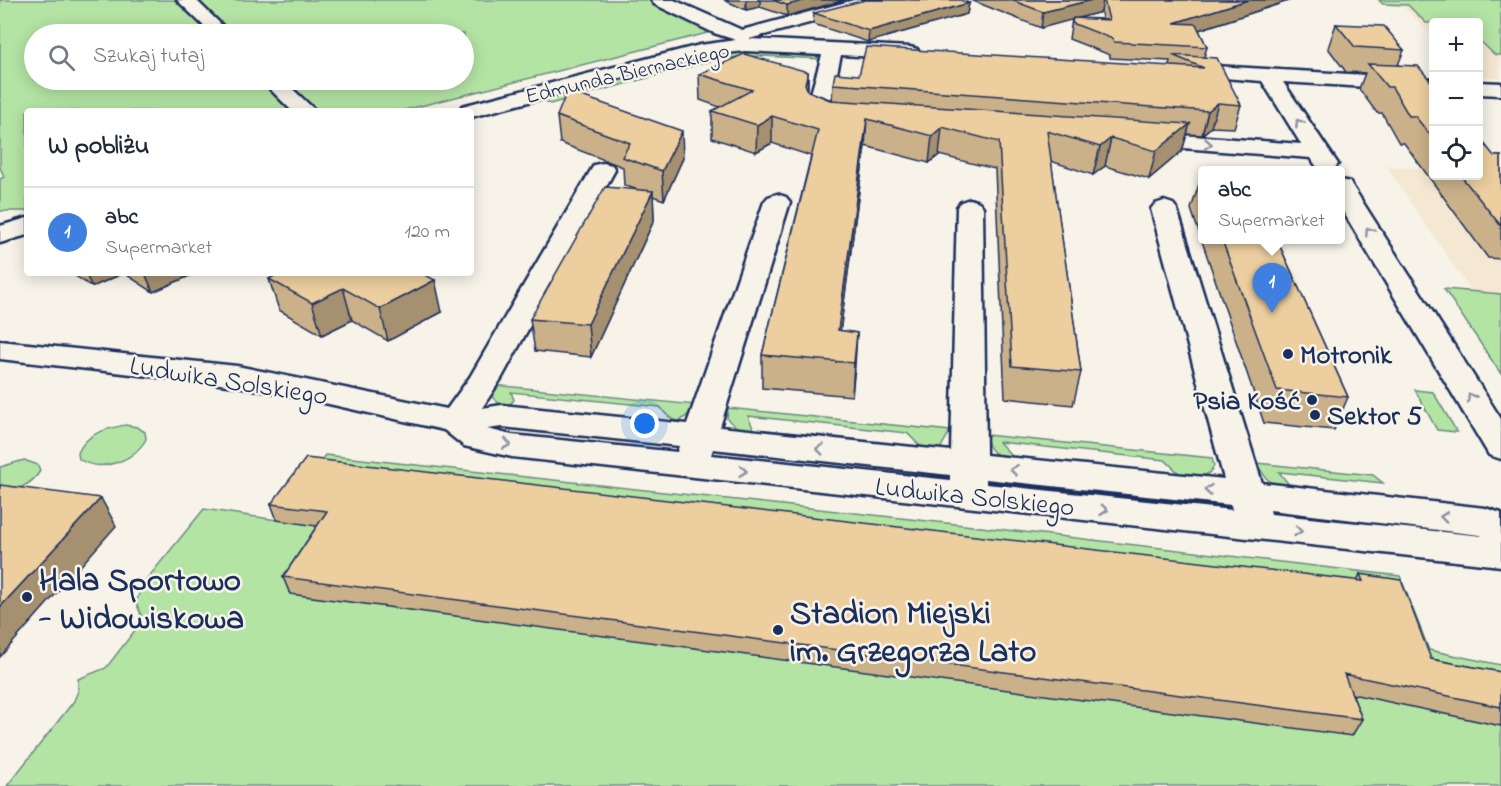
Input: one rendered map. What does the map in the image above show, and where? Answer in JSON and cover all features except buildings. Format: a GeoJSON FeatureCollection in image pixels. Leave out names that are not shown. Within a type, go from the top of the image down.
{"type":"FeatureCollection","features":[{"type":"Feature","properties":{"kind":"street"},"geometry":{"type":"LineString","coordinates":[[186,0],[211,24]]}},
{"type":"Feature","properties":{"kind":"street"},"geometry":{"type":"LineString","coordinates":[[660,0],[743,40],[874,0]]}},
{"type":"Feature","properties":{"kind":"street","name":"Edmunda Biernackiego"},"geometry":{"type":"LineString","coordinates":[[474,110],[743,40],[833,49],[926,54]]}},
{"type":"Feature","properties":{"kind":"street"},"geometry":{"type":"LineString","coordinates":[[833,49],[817,111],[829,117],[867,121]]}},
{"type":"Feature","properties":{"kind":"street"},"geometry":{"type":"LineString","coordinates":[[1159,69],[1429,85]]}},
{"type":"Feature","properties":{"kind":"street"},"geometry":{"type":"LineString","coordinates":[[1268,75],[1324,161]]}},
{"type":"Feature","properties":{"kind":"street"},"geometry":{"type":"LineString","coordinates":[[1483,88],[1501,89]]}},
{"type":"Feature","properties":{"kind":"street"},"geometry":{"type":"LineString","coordinates":[[282,90],[302,108]]}},
{"type":"Feature","properties":{"kind":"street"},"geometry":{"type":"LineString","coordinates":[[1123,138],[1324,161]]}},
{"type":"Feature","properties":{"kind":"street"},"geometry":{"type":"LineString","coordinates":[[455,422],[485,379],[603,170]]}},
{"type":"Feature","properties":{"kind":"street"},"geometry":{"type":"LineString","coordinates":[[1345,194],[1501,447]]}},
{"type":"Feature","properties":{"kind":"street"},"geometry":{"type":"LineString","coordinates":[[695,451],[777,202]]}},
{"type":"Feature","properties":{"kind":"street"},"geometry":{"type":"LineString","coordinates":[[968,480],[970,207]]}},
{"type":"Feature","properties":{"kind":"street"},"geometry":{"type":"LineString","coordinates":[[1164,209],[1251,510]]}},
{"type":"Feature","properties":{"kind":"street"},"geometry":{"type":"LineString","coordinates":[[0,235],[24,227]]}},
{"type":"Feature","properties":{"kind":"street","name":"Ludwika Solskiego"},"geometry":{"type":"LineString","coordinates":[[0,350],[237,376],[298,387],[455,422],[476,438],[512,446],[695,451],[1251,510],[1485,522],[1501,528]]}},
{"type":"Feature","properties":{"kind":"street","name":"Ludwika Solskiego"},"geometry":{"type":"LineString","coordinates":[[1251,510],[1501,552]]}},
{"type":"Feature","properties":{"kind":"shaded area"},"geometry":{"type":"Polygon","coordinates":[[[1376,0],[1501,0],[1501,78],[1483,76],[1483,18],[1429,18],[1429,33],[1403,6],[1380,5],[1376,0]]]}},
{"type":"Feature","properties":{"kind":"shaded area"},"geometry":{"type":"Polygon","coordinates":[[[1386,166],[1429,169],[1429,180],[1483,180],[1483,175],[1501,174],[1501,374],[1470,290],[1386,166]]]}},
{"type":"Feature","properties":{"kind":"green space"},"geometry":{"type":"Polygon","coordinates":[[[0,0],[669,0],[727,28],[413,108],[24,108],[24,211],[0,211],[0,179],[4,177],[0,167],[0,0]]]}},
{"type":"Feature","properties":{"kind":"green space"},"geometry":{"type":"Polygon","coordinates":[[[1379,0],[1501,0],[1501,55],[1495,55],[1483,44],[1483,18],[1429,18],[1429,23],[1426,23],[1408,5],[1383,4],[1379,0]]]}},
{"type":"Feature","properties":{"kind":"green space"},"geometry":{"type":"Polygon","coordinates":[[[743,51],[823,55],[822,59],[761,56],[725,58],[719,53],[743,51]]]}},
{"type":"Feature","properties":{"kind":"green space"},"geometry":{"type":"Polygon","coordinates":[[[712,54],[719,59],[550,104],[544,100],[544,97],[552,98],[634,77],[634,73],[641,75],[712,54]]]}},
{"type":"Feature","properties":{"kind":"green space"},"geometry":{"type":"Polygon","coordinates":[[[1444,289],[1501,294],[1501,374],[1444,289]]]}},
{"type":"Feature","properties":{"kind":"green space"},"geometry":{"type":"Polygon","coordinates":[[[493,385],[696,405],[687,416],[678,421],[670,418],[660,407],[511,392],[514,400],[509,405],[502,406],[492,397],[493,385]]]}},
{"type":"Feature","properties":{"kind":"green space"},"geometry":{"type":"Polygon","coordinates":[[[1415,390],[1433,392],[1457,432],[1437,430],[1415,390]]]}},
{"type":"Feature","properties":{"kind":"green space"},"geometry":{"type":"Polygon","coordinates":[[[728,408],[950,431],[940,449],[925,451],[907,433],[748,416],[752,431],[741,431],[727,419],[728,408]]]}},
{"type":"Feature","properties":{"kind":"green space"},"geometry":{"type":"Polygon","coordinates":[[[125,425],[137,427],[145,432],[146,439],[141,447],[126,459],[117,463],[97,465],[79,459],[78,453],[91,436],[125,425]]]}},
{"type":"Feature","properties":{"kind":"green space"},"geometry":{"type":"Polygon","coordinates":[[[986,435],[1212,458],[1214,466],[1209,473],[1199,478],[1181,475],[1165,460],[999,442],[1011,455],[1012,460],[994,452],[986,435]]]}},
{"type":"Feature","properties":{"kind":"green space","name":"Stadion Miejski im. Grzegorza Lato"},"geometry":{"type":"Polygon","coordinates":[[[325,455],[964,525],[1400,576],[1429,650],[1501,665],[1501,786],[7,786],[74,701],[78,691],[78,679],[106,668],[143,620],[136,602],[142,585],[204,509],[277,520],[325,455]]]}},
{"type":"Feature","properties":{"kind":"green space"},"geometry":{"type":"Polygon","coordinates":[[[24,460],[38,465],[40,471],[28,484],[0,494],[0,467],[24,460]]]}},
{"type":"Feature","properties":{"kind":"green space"},"geometry":{"type":"Polygon","coordinates":[[[1256,463],[1373,475],[1383,483],[1279,472],[1290,486],[1279,488],[1266,478],[1256,463]]]}},
{"type":"Feature","properties":{"kind":"place","name":"abc"},"geometry":{"type":"Point","coordinates":[1272,313]}},
{"type":"Feature","properties":{"kind":"place","name":"Motronik"},"geometry":{"type":"Point","coordinates":[1288,354]}},
{"type":"Feature","properties":{"kind":"place","name":"Psia Kość"},"geometry":{"type":"Point","coordinates":[1312,400]}},
{"type":"Feature","properties":{"kind":"place","name":"Sektor 5"},"geometry":{"type":"Point","coordinates":[1315,415]}},
{"type":"Feature","properties":{"kind":"place","name":"Hala Sportowo - Widowiskowa"},"geometry":{"type":"Point","coordinates":[27,597]}},
{"type":"Feature","properties":{"kind":"place","name":"Stadion Miejski im. Grzegorza Lato"},"geometry":{"type":"Point","coordinates":[778,630]}}]}
